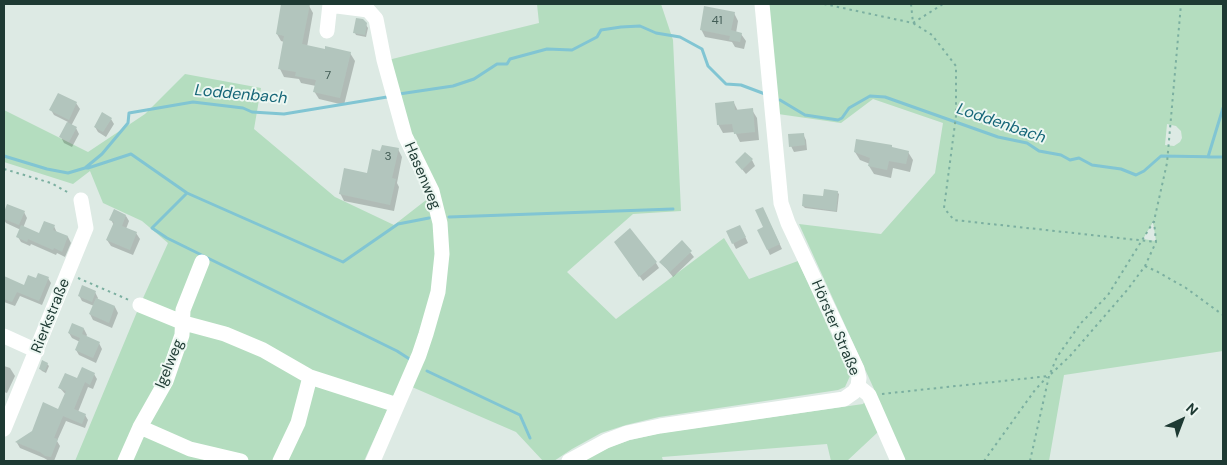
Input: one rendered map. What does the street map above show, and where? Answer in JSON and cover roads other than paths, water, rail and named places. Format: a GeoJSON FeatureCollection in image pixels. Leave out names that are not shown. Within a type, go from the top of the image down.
{"type":"FeatureCollection","features":[{"type":"Feature","properties":{"kind":"street"},"geometry":{"type":"LineString","coordinates":[[327,31],[331,4]]}},
{"type":"Feature","properties":{"kind":"street","name":"Hasenweg"},"geometry":{"type":"LineString","coordinates":[[331,4],[368,10],[376,19],[384,60],[406,136],[432,191],[440,223],[442,254],[438,292],[419,355],[372,461]]}},
{"type":"Feature","properties":{"kind":"street","name":"Hörster Straße"},"geometry":{"type":"LineString","coordinates":[[569,461],[606,441],[627,433],[660,426],[844,399],[854,392],[864,391],[857,369],[788,223],[781,203],[762,4]]}},
{"type":"Feature","properties":{"kind":"street","name":"Rierkstraße"},"geometry":{"type":"LineString","coordinates":[[4,429],[86,228],[81,200]]}},
{"type":"Feature","properties":{"kind":"street","name":"Igelweg"},"geometry":{"type":"LineString","coordinates":[[124,461],[140,427],[166,381],[182,335],[184,323],[183,310],[202,262]]}},
{"type":"Feature","properties":{"kind":"street"},"geometry":{"type":"LineString","coordinates":[[140,305],[184,323],[225,334],[263,350],[310,378],[397,406]]}},
{"type":"Feature","properties":{"kind":"street"},"geometry":{"type":"LineString","coordinates":[[4,336],[37,350]]}},
{"type":"Feature","properties":{"kind":"street"},"geometry":{"type":"LineString","coordinates":[[280,461],[298,423],[310,378]]}},
{"type":"Feature","properties":{"kind":"street"},"geometry":{"type":"LineString","coordinates":[[864,391],[898,461]]}},
{"type":"Feature","properties":{"kind":"street"},"geometry":{"type":"LineString","coordinates":[[140,427],[190,449],[241,461]]}},
{"type":"Feature","properties":{"kind":"waterway","name":"Loddenbach"},"geometry":{"type":"LineString","coordinates":[[399,94],[453,86],[474,79],[497,64],[507,64],[510,59],[547,49],[572,50],[597,37],[601,30],[640,26],[656,33],[680,37],[702,49],[708,66],[726,84],[741,85],[765,94]]}},
{"type":"Feature","properties":{"kind":"waterway","name":"Loddenbach"},"geometry":{"type":"LineString","coordinates":[[780,100],[805,115],[838,120],[842,118],[849,108],[870,96],[885,97],[998,137],[1027,143],[1039,151],[1061,155],[1070,160],[1079,158],[1092,165],[1121,169],[1136,175],[1144,171],[1161,156],[1223,157]]}},
{"type":"Feature","properties":{"kind":"waterway","name":"Loddenbach"},"geometry":{"type":"LineString","coordinates":[[4,156],[47,169],[68,173],[85,168],[102,154],[128,123],[129,113],[193,102],[243,108],[252,112],[284,114],[387,97]]}},
{"type":"Feature","properties":{"kind":"waterway"},"geometry":{"type":"LineString","coordinates":[[1208,157],[1223,108]]}},
{"type":"Feature","properties":{"kind":"waterway"},"geometry":{"type":"LineString","coordinates":[[85,168],[131,154],[187,193],[343,262],[398,224],[429,218]]}},
{"type":"Feature","properties":{"kind":"waterway"},"geometry":{"type":"LineString","coordinates":[[187,193],[152,228],[167,238],[397,351],[411,360]]}},
{"type":"Feature","properties":{"kind":"waterway"},"geometry":{"type":"LineString","coordinates":[[449,217],[673,209]]}},
{"type":"Feature","properties":{"kind":"waterway"},"geometry":{"type":"LineString","coordinates":[[427,371],[520,415],[530,438]]}}]}
